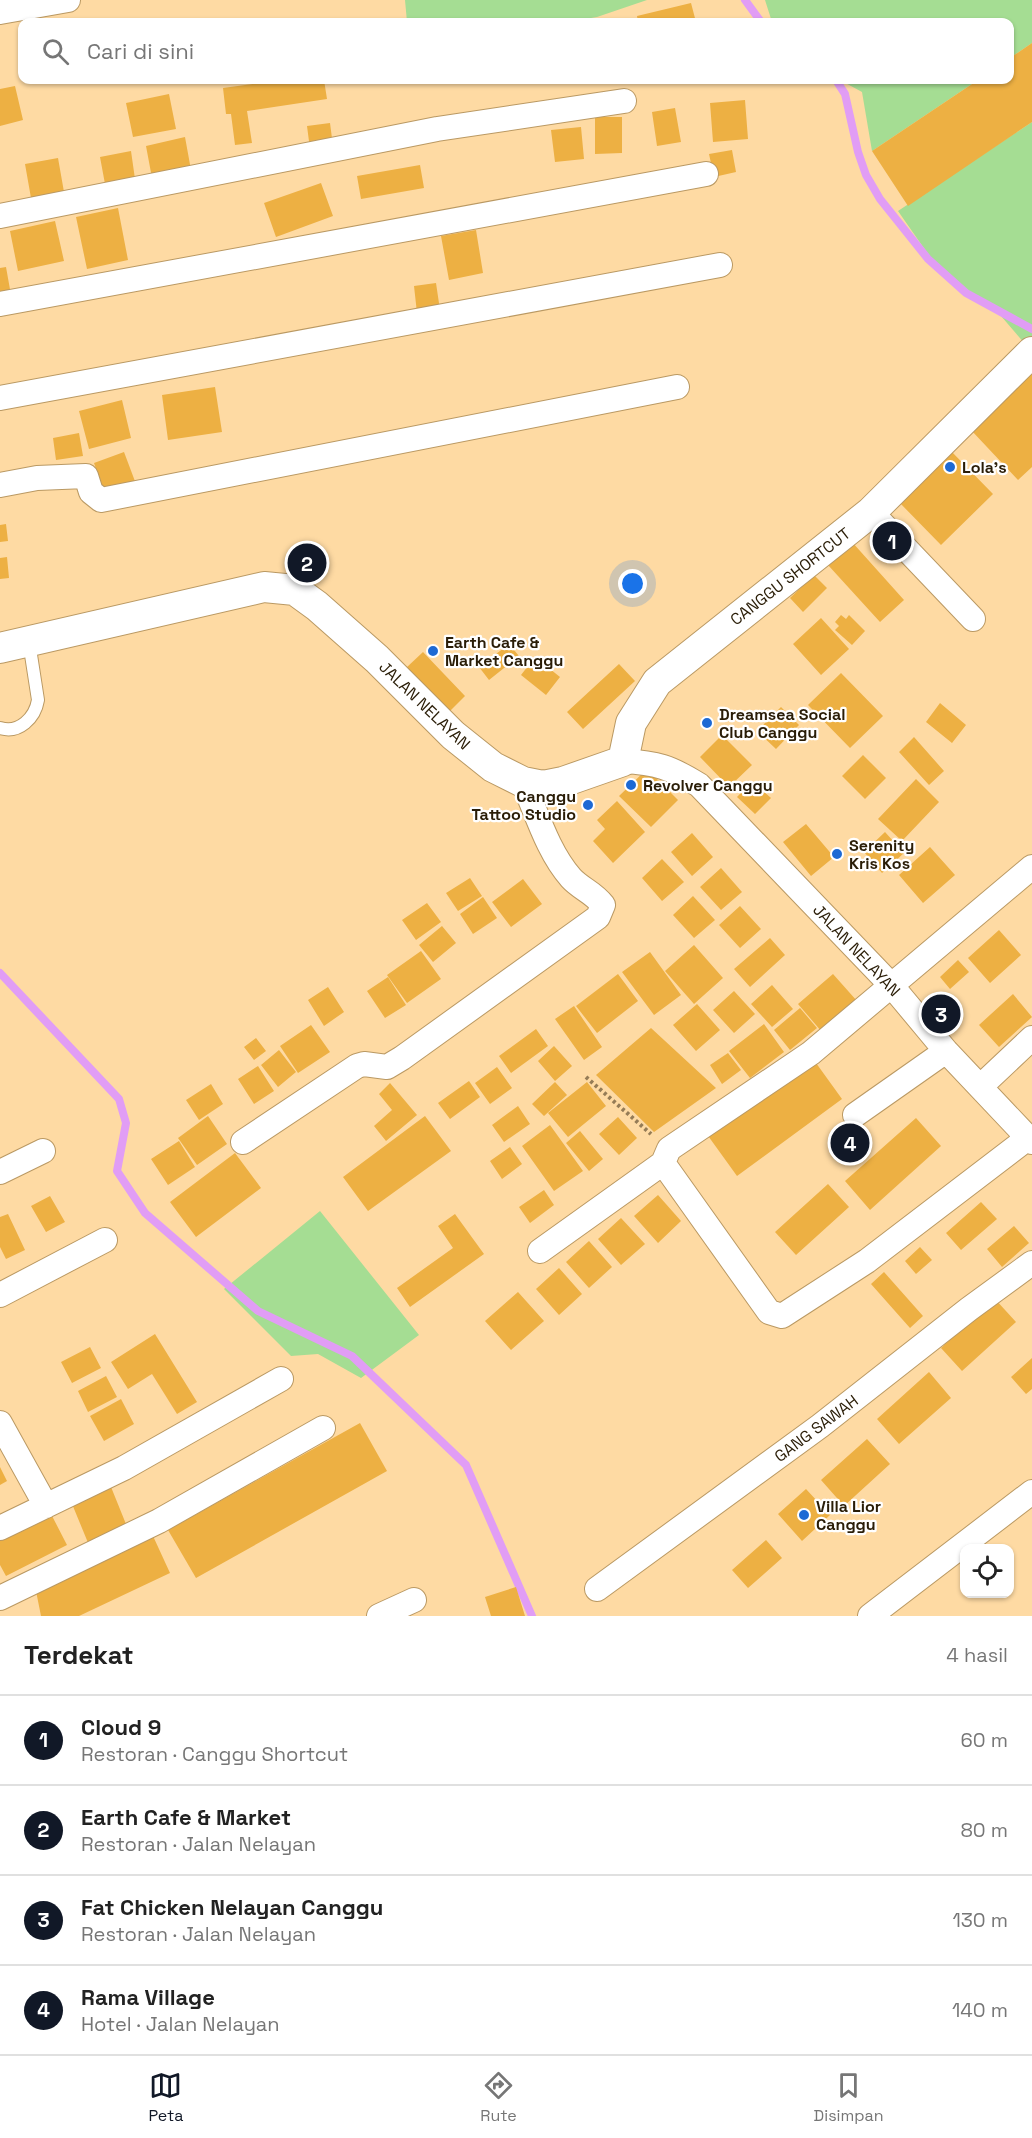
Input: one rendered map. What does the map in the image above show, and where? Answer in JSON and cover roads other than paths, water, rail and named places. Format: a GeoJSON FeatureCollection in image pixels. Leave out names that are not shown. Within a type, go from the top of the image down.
{"type":"FeatureCollection","features":[{"type":"Feature","properties":{"kind":"street"},"geometry":{"type":"LineString","coordinates":[[0,12],[68,0]]}},
{"type":"Feature","properties":{"kind":"street"},"geometry":{"type":"LineString","coordinates":[[0,216],[437,129],[624,101]]}},
{"type":"Feature","properties":{"kind":"street"},"geometry":{"type":"LineString","coordinates":[[0,304],[705,174]]}},
{"type":"Feature","properties":{"kind":"street"},"geometry":{"type":"LineString","coordinates":[[0,398],[720,265]]}},
{"type":"Feature","properties":{"kind":"street","name":"CANGGU SHORTCUT"},"geometry":{"type":"LineString","coordinates":[[623,761],[631,723],[657,682],[871,512],[1032,352]]}},
{"type":"Feature","properties":{"kind":"street"},"geometry":{"type":"LineString","coordinates":[[0,485],[37,478],[86,476],[91,492],[101,500],[677,387]]}},
{"type":"Feature","properties":{"kind":"street"},"geometry":{"type":"LineString","coordinates":[[871,512],[973,619]]}},
{"type":"Feature","properties":{"kind":"street","name":"JALAN NELAYAN"},"geometry":{"type":"LineString","coordinates":[[0,648],[264,586],[295,590],[317,606],[377,659],[453,735],[493,766],[523,782],[543,786],[563,782],[623,761],[654,763],[676,771],[699,785],[891,985],[946,1051],[1030,1140]]}},
{"type":"Feature","properties":{"kind":"street"},"geometry":{"type":"LineString","coordinates":[[243,1142],[357,1066],[364,1064],[387,1067],[402,1058],[598,917],[603,905],[596,895],[572,880],[555,856],[523,782]]}},
{"type":"Feature","properties":{"kind":"street"},"geometry":{"type":"LineString","coordinates":[[540,1251],[666,1156],[811,1053],[1032,867]]}},
{"type":"Feature","properties":{"kind":"street"},"geometry":{"type":"LineString","coordinates":[[980,1087],[1032,1038]]}},
{"type":"Feature","properties":{"kind":"street"},"geometry":{"type":"LineString","coordinates":[[855,1115],[946,1051]]}},
{"type":"Feature","properties":{"kind":"street"},"geometry":{"type":"LineString","coordinates":[[666,1156],[769,1312],[782,1317],[867,1261],[1030,1140]]}},
{"type":"Feature","properties":{"kind":"street"},"geometry":{"type":"LineString","coordinates":[[0,1172],[43,1151]]}},
{"type":"Feature","properties":{"kind":"street"},"geometry":{"type":"LineString","coordinates":[[0,1295],[105,1240]]}},
{"type":"Feature","properties":{"kind":"street","name":"GANG SAWAH"},"geometry":{"type":"LineString","coordinates":[[597,1589],[820,1426],[969,1309],[1032,1263]]}},
{"type":"Feature","properties":{"kind":"street"},"geometry":{"type":"LineString","coordinates":[[0,1528],[124,1468],[281,1379]]}},
{"type":"Feature","properties":{"kind":"street"},"geometry":{"type":"LineString","coordinates":[[0,1423],[46,1506]]}},
{"type":"Feature","properties":{"kind":"street"},"geometry":{"type":"LineString","coordinates":[[0,1598],[159,1521],[323,1428]]}},
{"type":"Feature","properties":{"kind":"street"},"geometry":{"type":"LineString","coordinates":[[870,1616],[1032,1492]]}},
{"type":"Feature","properties":{"kind":"street"},"geometry":{"type":"LineString","coordinates":[[379,1616],[414,1600]]}},
{"type":"Feature","properties":{"kind":"lane"},"geometry":{"type":"LineString","coordinates":[[0,728],[8,730],[22,725],[37,708],[38,700],[29,642]]}},
{"type":"Feature","properties":{"kind":"waterway"},"geometry":{"type":"LineString","coordinates":[[745,0],[758,18]]}},
{"type":"Feature","properties":{"kind":"waterway"},"geometry":{"type":"LineString","coordinates":[[839,84],[845,94],[858,152],[866,175],[880,199],[928,259],[966,293],[1032,329]]}},
{"type":"Feature","properties":{"kind":"waterway"},"geometry":{"type":"LineString","coordinates":[[0,973],[119,1099],[126,1123],[117,1171],[145,1213],[258,1311],[352,1356],[466,1465],[532,1616]]}},
{"type":"Feature","properties":{"kind":"place","name":"Lola’s"},"geometry":{"type":"Point","coordinates":[950,467]}},
{"type":"Feature","properties":{"kind":"place","name":"Cloud 9"},"geometry":{"type":"Point","coordinates":[892,541]}},
{"type":"Feature","properties":{"kind":"place","name":"Earth Cafe & Market"},"geometry":{"type":"Point","coordinates":[307,563]}},
{"type":"Feature","properties":{"kind":"place","name":"Earth Cafe & Market Canggu"},"geometry":{"type":"Point","coordinates":[433,651]}},
{"type":"Feature","properties":{"kind":"place","name":"Dreamsea Social Club Canggu"},"geometry":{"type":"Point","coordinates":[707,723]}},
{"type":"Feature","properties":{"kind":"place","name":"Revolver Canggu"},"geometry":{"type":"Point","coordinates":[631,785]}},
{"type":"Feature","properties":{"kind":"place","name":"Canggu Tattoo Studio"},"geometry":{"type":"Point","coordinates":[588,805]}},
{"type":"Feature","properties":{"kind":"place","name":"Serenity Kris Kos"},"geometry":{"type":"Point","coordinates":[837,854]}},
{"type":"Feature","properties":{"kind":"place","name":"Fat Chicken Nelayan Canggu"},"geometry":{"type":"Point","coordinates":[941,1014]}},
{"type":"Feature","properties":{"kind":"place","name":"Rama Village"},"geometry":{"type":"Point","coordinates":[850,1143]}},
{"type":"Feature","properties":{"kind":"place","name":"Villa Lior Canggu"},"geometry":{"type":"Point","coordinates":[804,1515]}}]}
